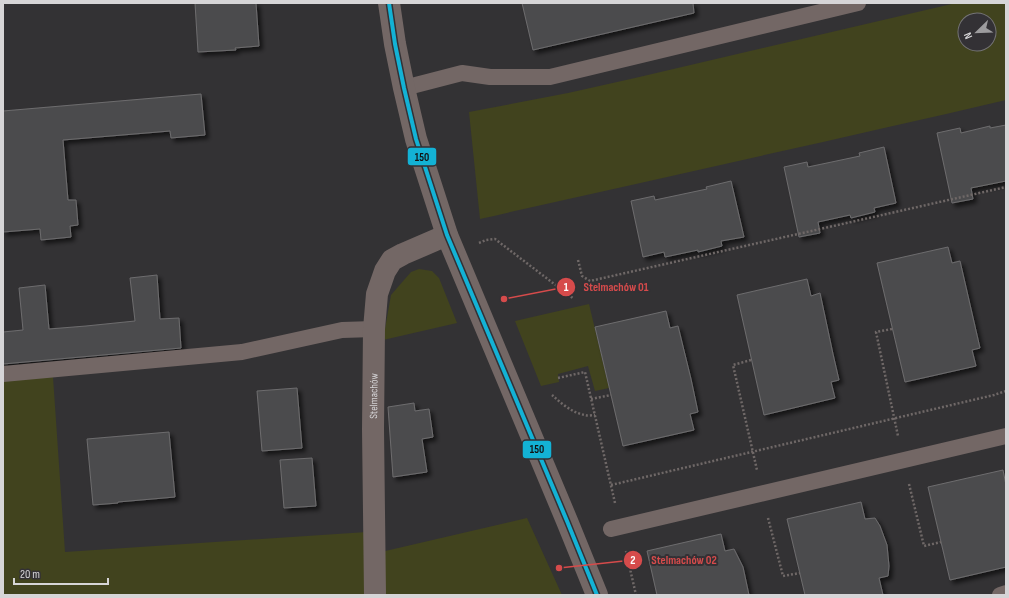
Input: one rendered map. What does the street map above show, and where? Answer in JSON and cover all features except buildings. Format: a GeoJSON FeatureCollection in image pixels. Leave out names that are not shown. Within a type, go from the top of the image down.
{"type":"FeatureCollection","features":[{"type":"Feature","properties":{"kind":"street"},"geometry":{"type":"LineString","coordinates":[[389,3],[395,44],[416,139],[446,235],[597,595]]}},
{"type":"Feature","properties":{"kind":"street","name":"Stelmachów"},"geometry":{"type":"LineString","coordinates":[[375,595],[373,436],[374,329],[378,294],[385,271],[392,260],[446,235]]}},
{"type":"Feature","properties":{"kind":"lane"},"geometry":{"type":"LineString","coordinates":[[404,88],[462,73],[490,77],[550,77],[858,3]]}},
{"type":"Feature","properties":{"kind":"lane"},"geometry":{"type":"LineString","coordinates":[[3,374],[242,352],[342,330],[374,329]]}},
{"type":"Feature","properties":{"kind":"lane"},"geometry":{"type":"LineString","coordinates":[[616,528],[1006,436]]}},
{"type":"Feature","properties":{"kind":"lane"},"geometry":{"type":"LineString","coordinates":[[1000,595],[1006,594]]}},
{"type":"Feature","properties":{"kind":"path"},"geometry":{"type":"LineString","coordinates":[[578,260],[582,276],[590,281],[1006,187]]}},
{"type":"Feature","properties":{"kind":"path"},"geometry":{"type":"LineString","coordinates":[[475,245],[486,240],[495,239],[574,299]]}},
{"type":"Feature","properties":{"kind":"path"},"geometry":{"type":"LineString","coordinates":[[892,329],[876,332],[894,418],[924,546],[941,542]]}},
{"type":"Feature","properties":{"kind":"path"},"geometry":{"type":"LineString","coordinates":[[751,360],[732,364],[783,576],[800,573]]}},
{"type":"Feature","properties":{"kind":"path"},"geometry":{"type":"LineString","coordinates":[[558,378],[585,372],[617,509]]}},
{"type":"Feature","properties":{"kind":"path"},"geometry":{"type":"LineString","coordinates":[[611,485],[1006,391]]}},
{"type":"Feature","properties":{"kind":"path"},"geometry":{"type":"LineString","coordinates":[[591,399],[611,394]]}},
{"type":"Feature","properties":{"kind":"path"},"geometry":{"type":"LineString","coordinates":[[552,395],[565,406],[578,413],[595,415]]}},
{"type":"Feature","properties":{"kind":"path"},"geometry":{"type":"LineString","coordinates":[[616,528],[636,595]]}},
{"type":"Feature","properties":{"kind":"green space"},"geometry":{"type":"Polygon","coordinates":[[[956,3],[1006,3],[1006,100],[480,219],[469,112],[568,93],[956,3]]]}},
{"type":"Feature","properties":{"kind":"green space"},"geometry":{"type":"Polygon","coordinates":[[[419,269],[432,271],[439,278],[457,323],[383,340],[391,295],[411,272],[419,269]]]}},
{"type":"Feature","properties":{"kind":"green space"},"geometry":{"type":"Polygon","coordinates":[[[589,304],[609,388],[595,391],[588,366],[558,374],[559,382],[541,386],[515,321],[589,304]]]}},
{"type":"Feature","properties":{"kind":"green space"},"geometry":{"type":"Polygon","coordinates":[[[53,377],[65,552],[367,532],[368,595],[3,595],[3,381],[53,377]]]}},
{"type":"Feature","properties":{"kind":"green space"},"geometry":{"type":"Polygon","coordinates":[[[527,518],[562,595],[383,595],[381,552],[527,518]]]}},
{"type":"Feature","properties":{"kind":"transit line","name":"150"},"geometry":{"type":"LineString","coordinates":[[389,3],[395,44],[416,139],[447,235],[597,595]]}},
{"type":"Feature","properties":{"kind":"place","name":"Stelmachów 01"},"geometry":{"type":"Point","coordinates":[504,299]}},
{"type":"Feature","properties":{"kind":"place","name":"Stelmachów 02"},"geometry":{"type":"Point","coordinates":[559,568]}}]}
